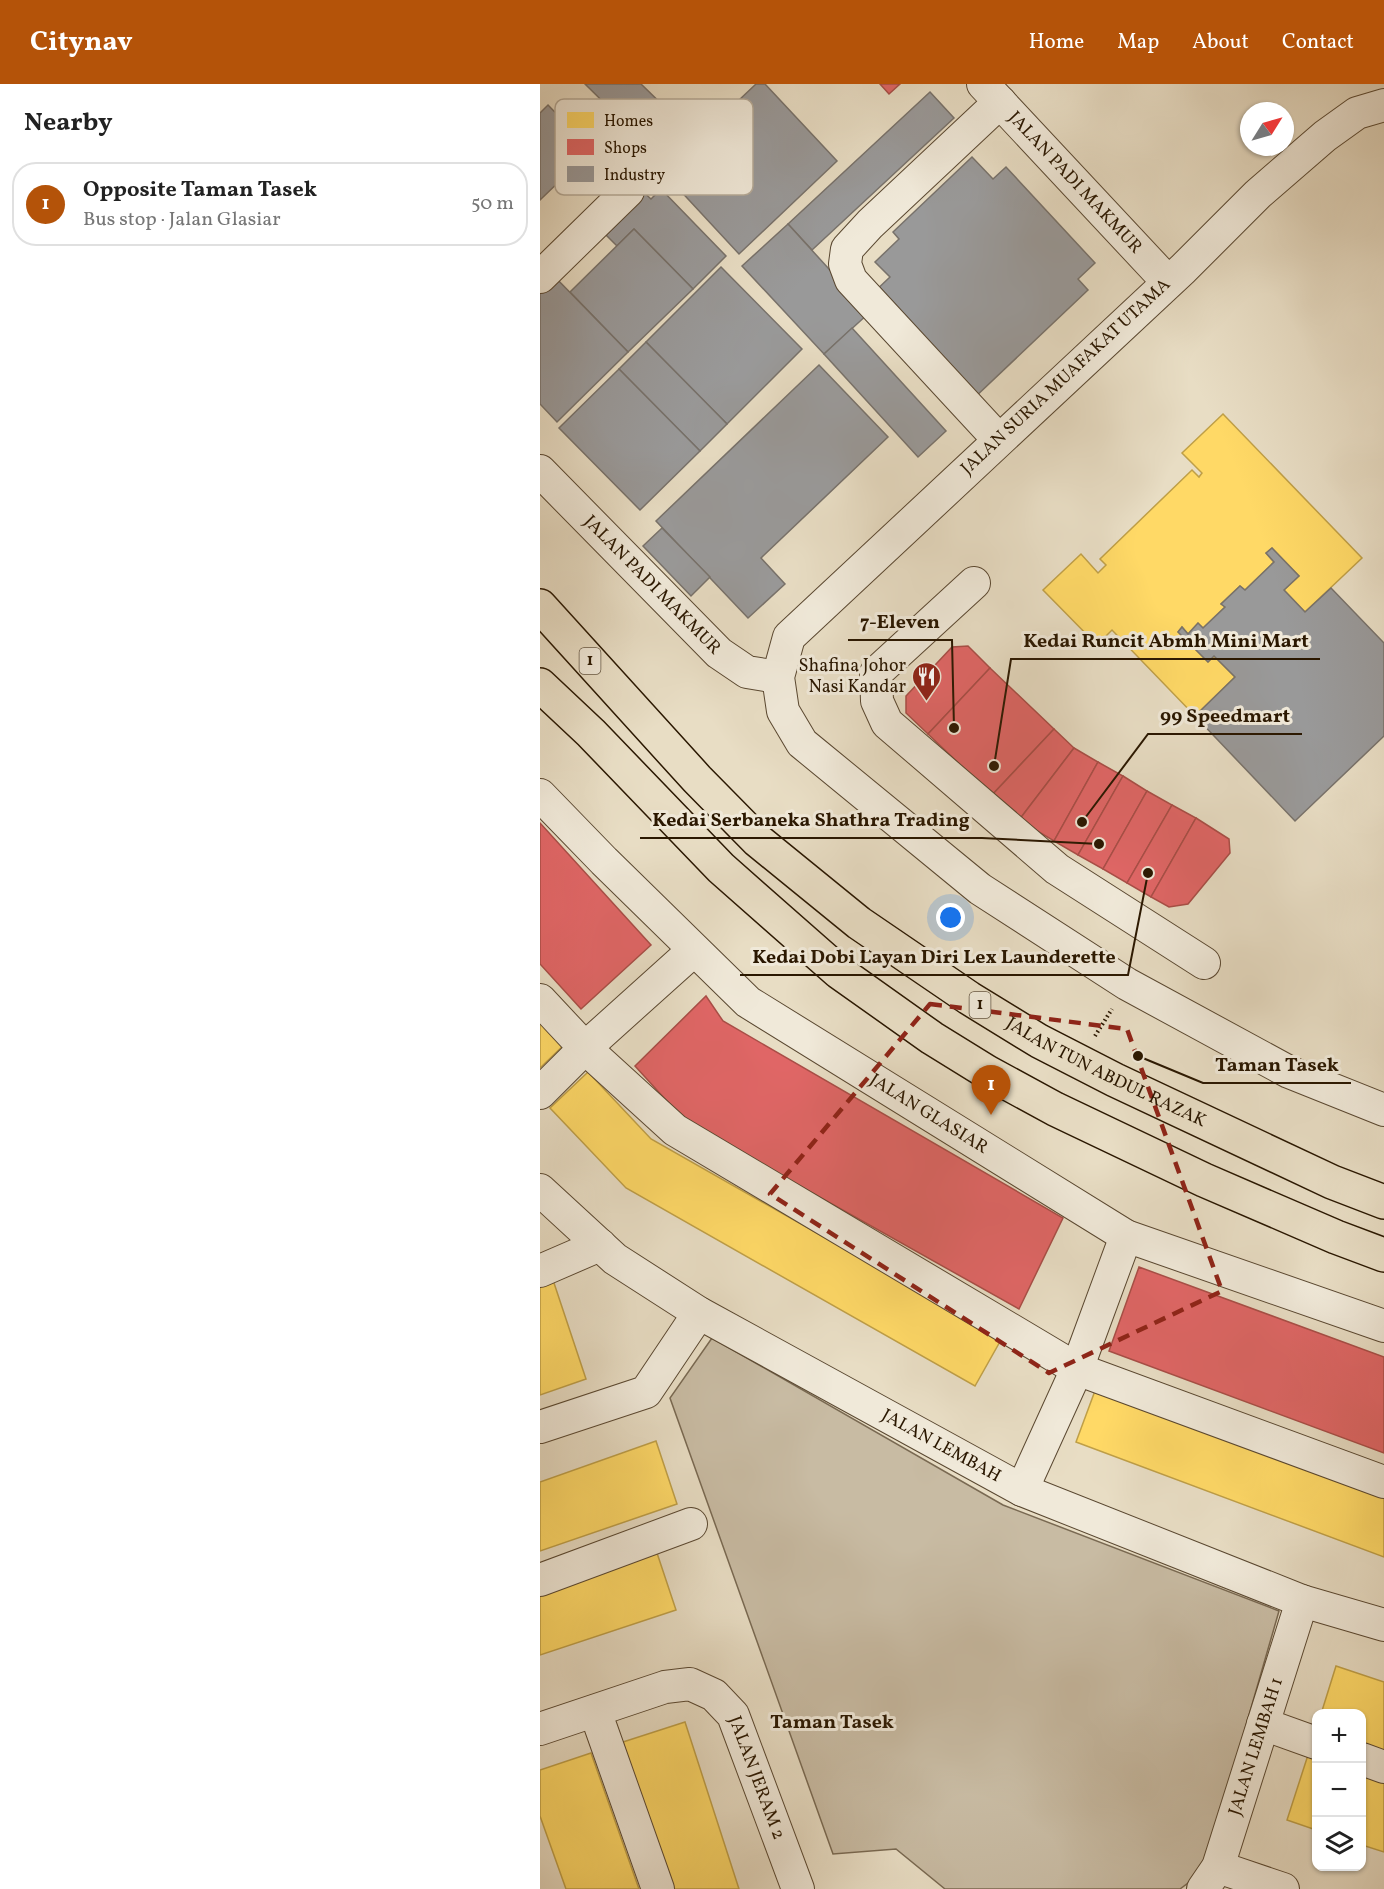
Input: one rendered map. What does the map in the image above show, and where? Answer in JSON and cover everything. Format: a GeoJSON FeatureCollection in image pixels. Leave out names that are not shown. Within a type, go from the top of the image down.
{"type":"FeatureCollection","features":[{"type":"Feature","properties":{"kind":"highway","name":"JALAN TUN ABDUL RAZAK"},"geometry":{"type":"LineString","coordinates":[[540,606],[757,840],[859,923],[969,998],[1039,1041],[1332,1182],[1384,1202]]}},
{"type":"Feature","properties":{"kind":"highway"},"geometry":{"type":"LineString","coordinates":[[540,686],[591,733],[721,868],[839,972],[932,1038],[987,1072],[1055,1109],[1204,1180],[1336,1237],[1384,1255]]}},
{"type":"Feature","properties":{"kind":"street","name":"JALAN PADI MAKMUR"},"geometry":{"type":"LineString","coordinates":[[991,93],[1168,282]]}},
{"type":"Feature","properties":{"kind":"street"},"geometry":{"type":"LineString","coordinates":[[991,93],[847,249],[845,264],[851,280],[999,440]]}},
{"type":"Feature","properties":{"kind":"street","name":"JALAN SURIA MUAFAKAT UTAMA"},"geometry":{"type":"LineString","coordinates":[[778,677],[789,637],[1168,282],[1258,194],[1333,130],[1358,113],[1384,105]]}},
{"type":"Feature","properties":{"kind":"street"},"geometry":{"type":"LineString","coordinates":[[540,278],[624,195]]}},
{"type":"Feature","properties":{"kind":"street","name":"JALAN PADI MAKMUR"},"geometry":{"type":"LineString","coordinates":[[540,471],[719,653],[747,672],[778,677]]}},
{"type":"Feature","properties":{"kind":"street"},"geometry":{"type":"LineString","coordinates":[[974,583],[876,673],[877,701],[887,723],[1057,869],[1204,963]]}},
{"type":"Feature","properties":{"kind":"street"},"geometry":{"type":"LineString","coordinates":[[778,677],[783,711],[802,743],[980,889],[1127,984],[1289,1072],[1384,1110]]}},
{"type":"Feature","properties":{"kind":"street","name":"JALAN GLASIAR"},"geometry":{"type":"LineString","coordinates":[[540,795],[748,1002],[1126,1236],[1384,1326]]}},
{"type":"Feature","properties":{"kind":"street"},"geometry":{"type":"LineString","coordinates":[[540,1094],[585,1048],[694,950]]}},
{"type":"Feature","properties":{"kind":"street"},"geometry":{"type":"LineString","coordinates":[[540,1000],[585,1048],[675,1130],[1077,1369],[1384,1482]]}},
{"type":"Feature","properties":{"kind":"street","name":"JALAN LEMBAH"},"geometry":{"type":"LineString","coordinates":[[540,1190],[615,1259],[699,1313],[1022,1490],[1302,1601],[1384,1625]]}},
{"type":"Feature","properties":{"kind":"street"},"geometry":{"type":"LineString","coordinates":[[1022,1490],[1077,1369],[1126,1236]]}},
{"type":"Feature","properties":{"kind":"street"},"geometry":{"type":"LineString","coordinates":[[540,1270],[600,1245]]}},
{"type":"Feature","properties":{"kind":"street"},"geometry":{"type":"LineString","coordinates":[[540,1427],[645,1392],[699,1313]]}},
{"type":"Feature","properties":{"kind":"street"},"geometry":{"type":"LineString","coordinates":[[540,1580],[691,1524]]}},
{"type":"Feature","properties":{"kind":"street","name":"JALAN LEMBAH 1"},"geometry":{"type":"LineString","coordinates":[[1210,1878],[1302,1601]]}},
{"type":"Feature","properties":{"kind":"street","name":"JALAN JERAM 2"},"geometry":{"type":"LineString","coordinates":[[595,1711],[665,1687],[690,1684],[714,1695],[733,1716],[798,1889]]}},
{"type":"Feature","properties":{"kind":"street"},"geometry":{"type":"LineString","coordinates":[[540,1729],[595,1711],[658,1889]]}},
{"type":"Feature","properties":{"kind":"street"},"geometry":{"type":"LineString","coordinates":[[1263,1724],[1312,1741]]}},
{"type":"Feature","properties":{"kind":"street"},"geometry":{"type":"LineString","coordinates":[[1366,1760],[1384,1767]]}},
{"type":"Feature","properties":{"kind":"street"},"geometry":{"type":"LineString","coordinates":[[1210,1878],[1283,1889]]}},
{"type":"Feature","properties":{"kind":"path"},"geometry":{"type":"LineString","coordinates":[[1080,1062],[1127,984]]}},
{"type":"Feature","properties":{"kind":"highlighted area"},"geometry":{"type":"Polygon","coordinates":[[[930,1004],[1127,1029],[1222,1291],[1049,1373],[770,1194],[930,1004]]]}},
{"type":"Feature","properties":{"kind":"shaded area"},"geometry":{"type":"Polygon","coordinates":[[[712,1338],[1003,1505],[1279,1611],[1204,1871],[1180,1889],[945,1889],[896,1849],[833,1854],[670,1398],[712,1338]]]}},
{"type":"Feature","properties":{"kind":"building: Homes"},"geometry":{"type":"Polygon","coordinates":[[[1223,414],[1362,558],[1305,612],[1284,590],[1299,576],[1272,548],[1266,553],[1274,562],[1245,590],[1240,586],[1221,604],[1225,607],[1203,628],[1198,623],[1188,634],[1182,627],[1178,632],[1208,662],[1214,656],[1235,677],[1195,716],[1112,630],[1097,645],[1043,590],[1081,554],[1098,573],[1106,565],[1100,559],[1192,470],[1199,477],[1202,473],[1182,453],[1223,414]]]}},
{"type":"Feature","properties":{"kind":"building: Homes"},"geometry":{"type":"Polygon","coordinates":[[[540,1012],[568,1041],[540,1068],[540,1012]]]}},
{"type":"Feature","properties":{"kind":"building: Homes"},"geometry":{"type":"Polygon","coordinates":[[[588,1072],[651,1139],[1002,1338],[975,1386],[626,1188],[550,1108],[588,1072]]]}},
{"type":"Feature","properties":{"kind":"building: Homes"},"geometry":{"type":"Polygon","coordinates":[[[550,1271],[586,1379],[540,1395],[540,1275],[550,1271]]]}},
{"type":"Feature","properties":{"kind":"building: Homes"},"geometry":{"type":"Polygon","coordinates":[[[1099,1380],[1384,1486],[1384,1557],[1076,1442],[1099,1380]]]}},
{"type":"Feature","properties":{"kind":"building: Homes"},"geometry":{"type":"Polygon","coordinates":[[[656,1441],[677,1504],[540,1551],[540,1482],[656,1441]]]}},
{"type":"Feature","properties":{"kind":"building: Homes"},"geometry":{"type":"Polygon","coordinates":[[[657,1553],[676,1610],[540,1655],[540,1591],[657,1553]]]}},
{"type":"Feature","properties":{"kind":"building: Homes"},"geometry":{"type":"Polygon","coordinates":[[[1336,1666],[1384,1682],[1384,1754],[1366,1747],[1366,1709],[1323,1709],[1336,1666]]]}},
{"type":"Feature","properties":{"kind":"building: Homes"},"geometry":{"type":"Polygon","coordinates":[[[685,1722],[739,1889],[670,1889],[623,1742],[685,1722]]]}},
{"type":"Feature","properties":{"kind":"building: Homes"},"geometry":{"type":"Polygon","coordinates":[[[591,1753],[639,1889],[566,1889],[540,1816],[540,1770],[591,1753]]]}},
{"type":"Feature","properties":{"kind":"building: Homes"},"geometry":{"type":"Polygon","coordinates":[[[1308,1755],[1312,1756],[1312,1829],[1287,1820],[1308,1755]]]}},
{"type":"Feature","properties":{"kind":"building: Homes"},"geometry":{"type":"Polygon","coordinates":[[[1366,1774],[1384,1780],[1384,1852],[1366,1846],[1366,1774]]]}},
{"type":"Feature","properties":{"kind":"building: Shops"},"geometry":{"type":"Polygon","coordinates":[[[880,84],[900,84],[889,94],[880,84]]]}},
{"type":"Feature","properties":{"kind":"building: Shops"},"geometry":{"type":"Polygon","coordinates":[[[968,646],[990,668],[928,734],[906,713],[906,696],[952,647],[968,646]]]}},
{"type":"Feature","properties":{"kind":"building: Shops"},"geometry":{"type":"Polygon","coordinates":[[[990,668],[1054,729],[992,795],[928,734],[990,668]]]}},
{"type":"Feature","properties":{"kind":"building: Shops"},"geometry":{"type":"Polygon","coordinates":[[[1054,729],[1074,748],[1019,820],[992,795],[1054,729]]]}},
{"type":"Feature","properties":{"kind":"building: Shops"},"geometry":{"type":"Polygon","coordinates":[[[1074,748],[1098,762],[1054,841],[1019,820],[1074,748]]]}},
{"type":"Feature","properties":{"kind":"building: Shops"},"geometry":{"type":"Polygon","coordinates":[[[1098,762],[1123,776],[1078,855],[1054,841],[1098,762]]]}},
{"type":"Feature","properties":{"kind":"building: Shops"},"geometry":{"type":"Polygon","coordinates":[[[1123,776],[1147,791],[1103,869],[1078,855],[1123,776]]]}},
{"type":"Feature","properties":{"kind":"building: Shops"},"geometry":{"type":"Polygon","coordinates":[[[1147,791],[1172,805],[1127,883],[1103,869],[1147,791]]]}},
{"type":"Feature","properties":{"kind":"building: Shops"},"geometry":{"type":"Polygon","coordinates":[[[1172,805],[1196,818],[1151,897],[1127,883],[1172,805]]]}},
{"type":"Feature","properties":{"kind":"building: Shops"},"geometry":{"type":"Polygon","coordinates":[[[1196,818],[1229,839],[1230,853],[1188,904],[1169,907],[1151,897],[1196,818]]]}},
{"type":"Feature","properties":{"kind":"building: Shops"},"geometry":{"type":"Polygon","coordinates":[[[540,823],[651,945],[581,1009],[540,964],[540,823]]]}},
{"type":"Feature","properties":{"kind":"building: Shops"},"geometry":{"type":"Polygon","coordinates":[[[706,996],[723,1021],[1063,1218],[1019,1309],[686,1122],[635,1066],[706,996]]]}},
{"type":"Feature","properties":{"kind":"building: Shops"},"geometry":{"type":"Polygon","coordinates":[[[1139,1267],[1384,1357],[1384,1453],[1109,1351],[1139,1267]]]}},
{"type":"Feature","properties":{"kind":"building: Industry"},"geometry":{"type":"Polygon","coordinates":[[[585,84],[641,84],[656,99],[600,99],[585,84]]]}},
{"type":"Feature","properties":{"kind":"building: Industry"},"geometry":{"type":"Polygon","coordinates":[[[756,84],[765,84],[837,161],[739,254],[684,195],[753,195],[753,99],[740,99],[756,84]]]}},
{"type":"Feature","properties":{"kind":"building: Industry"},"geometry":{"type":"Polygon","coordinates":[[[930,92],[954,118],[812,250],[788,224],[930,92]]]}},
{"type":"Feature","properties":{"kind":"building: Industry"},"geometry":{"type":"Polygon","coordinates":[[[548,105],[555,112],[555,186],[540,200],[540,113],[548,105]]]}},
{"type":"Feature","properties":{"kind":"building: Industry"},"geometry":{"type":"Polygon","coordinates":[[[972,157],[993,179],[1006,167],[1095,263],[1078,279],[1088,290],[972,400],[872,294],[890,277],[875,262],[899,239],[893,232],[972,157]]]}},
{"type":"Feature","properties":{"kind":"building: Industry"},"geometry":{"type":"Polygon","coordinates":[[[630,195],[647,195],[651,199],[655,195],[667,195],[726,256],[693,289],[634,229],[617,246],[598,227],[630,195]]]}},
{"type":"Feature","properties":{"kind":"building: Industry"},"geometry":{"type":"Polygon","coordinates":[[[788,224],[869,313],[824,354],[742,266],[788,224]]]}},
{"type":"Feature","properties":{"kind":"building: Industry"},"geometry":{"type":"Polygon","coordinates":[[[634,229],[693,289],[628,352],[570,292],[634,229]]]}},
{"type":"Feature","properties":{"kind":"building: Industry"},"geometry":{"type":"Polygon","coordinates":[[[721,267],[802,349],[727,424],[646,342],[721,267]]]}},
{"type":"Feature","properties":{"kind":"building: Industry"},"geometry":{"type":"Polygon","coordinates":[[[554,276],[628,352],[557,422],[540,404],[540,289],[554,276]]]}},
{"type":"Feature","properties":{"kind":"building: Industry"},"geometry":{"type":"Polygon","coordinates":[[[852,328],[946,431],[918,457],[824,354],[852,328]]]}},
{"type":"Feature","properties":{"kind":"building: Industry"},"geometry":{"type":"Polygon","coordinates":[[[646,342],[727,424],[700,451],[619,369],[646,342]]]}},
{"type":"Feature","properties":{"kind":"building: Industry"},"geometry":{"type":"Polygon","coordinates":[[[819,365],[888,437],[761,558],[785,584],[748,618],[656,521],[819,365]]]}},
{"type":"Feature","properties":{"kind":"building: Industry"},"geometry":{"type":"Polygon","coordinates":[[[619,369],[700,451],[640,510],[559,428],[619,369]]]}},
{"type":"Feature","properties":{"kind":"building: Industry"},"geometry":{"type":"Polygon","coordinates":[[[662,528],[710,577],[691,596],[643,546],[662,528]]]}},
{"type":"Feature","properties":{"kind":"building: Industry"},"geometry":{"type":"Polygon","coordinates":[[[1272,548],[1299,576],[1284,590],[1305,612],[1331,588],[1384,643],[1384,736],[1295,821],[1195,716],[1235,677],[1214,656],[1208,662],[1178,632],[1182,627],[1188,634],[1198,623],[1203,628],[1225,607],[1221,604],[1240,586],[1245,590],[1274,562],[1266,553],[1272,548]]]}},
{"type":"Feature","properties":{"kind":"place","name":"Shafina Johor Nasi Kandar"},"geometry":{"type":"Point","coordinates":[927,702]}},
{"type":"Feature","properties":{"kind":"place","name":"7-Eleven"},"geometry":{"type":"Point","coordinates":[954,728]}},
{"type":"Feature","properties":{"kind":"place","name":"Kedai Runcit Abmh Mini Mart"},"geometry":{"type":"Point","coordinates":[994,766]}},
{"type":"Feature","properties":{"kind":"place","name":"99 Speedmart"},"geometry":{"type":"Point","coordinates":[1082,822]}},
{"type":"Feature","properties":{"kind":"place","name":"Kedai Serbaneka Shathra Trading"},"geometry":{"type":"Point","coordinates":[1099,844]}},
{"type":"Feature","properties":{"kind":"place","name":"Kedai Dobi Layan Diri Lex Launderette"},"geometry":{"type":"Point","coordinates":[1148,873]}},
{"type":"Feature","properties":{"kind":"place","name":"Taman Tasek"},"geometry":{"type":"Point","coordinates":[1138,1056]}},
{"type":"Feature","properties":{"kind":"place","name":"Opposite Taman Tasek"},"geometry":{"type":"Point","coordinates":[991,1115]}},
{"type":"Feature","properties":{"kind":"district","name":"Taman Tasek"},"geometry":{"type":"Point","coordinates":[832,1723]}}]}
